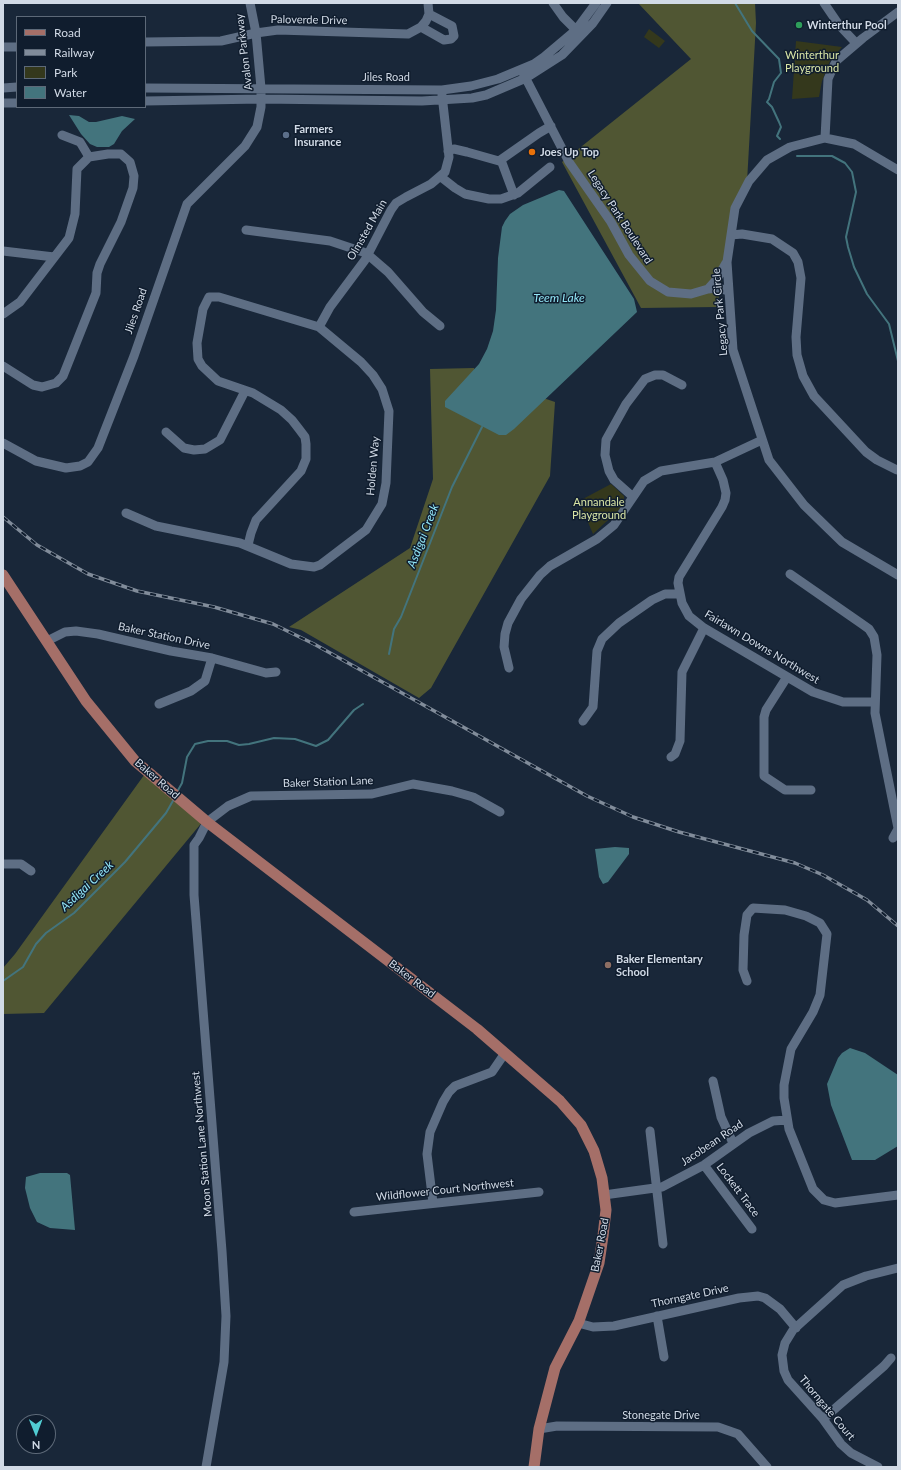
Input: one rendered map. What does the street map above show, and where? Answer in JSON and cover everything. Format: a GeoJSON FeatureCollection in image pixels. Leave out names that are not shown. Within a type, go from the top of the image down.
{"type":"FeatureCollection","features":[{"type":"Feature","properties":{"kind":"main road","name":"Baker Road"},"geometry":{"type":"LineString","coordinates":[[3,575],[48,641],[96,716],[135,761],[207,822],[465,1019],[560,1101],[581,1125],[594,1151],[602,1178],[606,1210],[599,1263],[578,1323],[555,1368],[539,1429],[534,1467]]}},
{"type":"Feature","properties":{"kind":"street","name":"Avalon Parkway"},"geometry":{"type":"LineString","coordinates":[[250,3],[256,32],[261,99]]}},
{"type":"Feature","properties":{"kind":"street"},"geometry":{"type":"LineString","coordinates":[[428,3],[429,14],[421,27],[444,40],[451,39],[454,36],[452,26],[429,14]]}},
{"type":"Feature","properties":{"kind":"street"},"geometry":{"type":"LineString","coordinates":[[553,3],[563,17],[576,30]]}},
{"type":"Feature","properties":{"kind":"street","name":"Jiles Road"},"geometry":{"type":"LineString","coordinates":[[146,88],[442,90],[484,83],[524,74],[576,30],[596,3]]}},
{"type":"Feature","properties":{"kind":"street","name":"Jiles Road"},"geometry":{"type":"LineString","coordinates":[[146,101],[261,99],[459,100],[486,94],[562,55],[593,23],[607,3]]}},
{"type":"Feature","properties":{"kind":"street"},"geometry":{"type":"LineString","coordinates":[[824,3],[839,25],[856,43]]}},
{"type":"Feature","properties":{"kind":"street"},"geometry":{"type":"LineString","coordinates":[[826,138],[828,79],[836,61],[856,43],[898,12]]}},
{"type":"Feature","properties":{"kind":"street","name":"Paloverde Drive"},"geometry":{"type":"LineString","coordinates":[[146,42],[221,41],[256,32],[278,30],[398,35],[408,34],[421,27]]}},
{"type":"Feature","properties":{"kind":"street"},"geometry":{"type":"LineString","coordinates":[[3,47],[16,47]]}},
{"type":"Feature","properties":{"kind":"street","name":"Legacy Park Boulevard"},"geometry":{"type":"LineString","coordinates":[[524,74],[569,162],[611,222],[629,255],[650,281],[668,292],[691,294],[708,289],[728,291]]}},
{"type":"Feature","properties":{"kind":"street"},"geometry":{"type":"LineString","coordinates":[[3,88],[16,88]]}},
{"type":"Feature","properties":{"kind":"street"},"geometry":{"type":"LineString","coordinates":[[442,90],[448,151],[447,167],[441,177],[455,188],[466,194],[495,199],[514,195],[550,167]]}},
{"type":"Feature","properties":{"kind":"street","name":"Jiles Road"},"geometry":{"type":"LineString","coordinates":[[3,443],[36,461],[52,466],[66,468],[80,466],[88,462],[98,448],[134,356],[182,215],[194,196],[251,138],[260,118],[261,99]]}},
{"type":"Feature","properties":{"kind":"street"},"geometry":{"type":"LineString","coordinates":[[3,103],[16,103]]}},
{"type":"Feature","properties":{"kind":"street"},"geometry":{"type":"LineString","coordinates":[[448,151],[460,151],[494,161],[501,160],[532,137],[551,126]]}},
{"type":"Feature","properties":{"kind":"street"},"geometry":{"type":"LineString","coordinates":[[62,135],[80,142],[89,157]]}},
{"type":"Feature","properties":{"kind":"street","name":"Legacy Park Circle"},"geometry":{"type":"LineString","coordinates":[[898,170],[854,144],[826,138],[790,147],[767,160],[749,181],[735,208],[727,262],[733,350],[769,460],[804,505],[842,542],[898,575]]}},
{"type":"Feature","properties":{"kind":"street"},"geometry":{"type":"LineString","coordinates":[[3,314],[20,302],[69,238],[72,230],[77,169],[89,157],[108,154],[121,154],[130,162],[134,176],[133,188],[120,222],[100,264],[97,273],[96,294],[63,376],[56,383],[42,387],[33,385],[3,366]]}},
{"type":"Feature","properties":{"kind":"street"},"geometry":{"type":"LineString","coordinates":[[501,160],[514,195]]}},
{"type":"Feature","properties":{"kind":"street","name":"Olmsted Main"},"geometry":{"type":"LineString","coordinates":[[319,327],[330,307],[359,269],[383,222],[396,203],[441,177]]}},
{"type":"Feature","properties":{"kind":"street"},"geometry":{"type":"LineString","coordinates":[[246,230],[330,242],[368,254],[395,279],[423,312],[440,326]]}},
{"type":"Feature","properties":{"kind":"street"},"geometry":{"type":"LineString","coordinates":[[731,235],[742,234],[772,239],[793,253],[798,262],[801,278],[796,337],[797,355],[803,376],[814,396],[857,444],[877,460],[897,470]]}},
{"type":"Feature","properties":{"kind":"street"},"geometry":{"type":"LineString","coordinates":[[3,251],[54,257]]}},
{"type":"Feature","properties":{"kind":"street"},"geometry":{"type":"LineString","coordinates":[[708,289],[717,279],[727,262]]}},
{"type":"Feature","properties":{"kind":"street","name":"Holden Way"},"geometry":{"type":"LineString","coordinates":[[126,513],[156,526],[248,545],[297,565],[320,565],[366,530],[383,500],[386,483],[389,411],[382,389],[373,375],[361,362],[319,327],[213,296],[209,297],[206,301],[197,343],[198,359],[202,366],[218,381],[245,391]]}},
{"type":"Feature","properties":{"kind":"street"},"geometry":{"type":"LineString","coordinates":[[632,496],[614,480],[609,471],[605,455],[606,440],[626,404],[645,379],[655,375],[663,375],[682,385]]}},
{"type":"Feature","properties":{"kind":"street"},"geometry":{"type":"LineString","coordinates":[[166,432],[184,448],[194,450],[205,449],[220,440],[245,391],[262,398],[292,420],[305,437],[306,451],[302,471],[256,520],[248,545]]}},
{"type":"Feature","properties":{"kind":"street"},"geometry":{"type":"LineString","coordinates":[[508,668],[504,647],[505,634],[508,623],[521,599],[540,575],[555,562],[597,539],[607,531],[626,509],[632,496],[644,481],[656,473],[716,462],[762,440]]}},
{"type":"Feature","properties":{"kind":"street","name":"Fairlawn Downs Northwest"},"geometry":{"type":"LineString","coordinates":[[716,462],[723,480],[726,493],[725,500],[722,508],[679,577],[679,594],[689,616],[704,628],[814,692],[830,698],[848,702],[874,702]]}},
{"type":"Feature","properties":{"kind":"street"},"geometry":{"type":"LineString","coordinates":[[790,574],[862,624],[871,633],[877,655],[874,702],[898,828],[894,838]]}},
{"type":"Feature","properties":{"kind":"street"},"geometry":{"type":"LineString","coordinates":[[583,721],[593,706],[597,651],[602,639],[619,623],[652,600],[665,594],[679,594]]}},
{"type":"Feature","properties":{"kind":"street"},"geometry":{"type":"LineString","coordinates":[[671,757],[675,754],[680,741],[682,672],[704,628]]}},
{"type":"Feature","properties":{"kind":"street","name":"Baker Station Drive"},"geometry":{"type":"LineString","coordinates":[[48,641],[65,632],[76,631],[98,634],[171,651],[212,658],[266,673],[276,672]]}},
{"type":"Feature","properties":{"kind":"street"},"geometry":{"type":"LineString","coordinates":[[159,704],[191,691],[205,680],[212,658]]}},
{"type":"Feature","properties":{"kind":"street"},"geometry":{"type":"LineString","coordinates":[[787,677],[766,710],[764,717],[764,776],[785,790],[811,790]]}},
{"type":"Feature","properties":{"kind":"street","name":"Baker Station Lane"},"geometry":{"type":"LineString","coordinates":[[207,822],[228,806],[251,796],[372,794],[413,784],[452,791],[472,797],[500,812]]}},
{"type":"Feature","properties":{"kind":"street","name":"Moon Station Lane Northwest"},"geometry":{"type":"LineString","coordinates":[[206,1467],[222,1374],[226,1333],[222,1251],[194,895],[194,845],[200,838],[207,822]]}},
{"type":"Feature","properties":{"kind":"street"},"geometry":{"type":"LineString","coordinates":[[3,864],[21,864],[31,871]]}},
{"type":"Feature","properties":{"kind":"street"},"geometry":{"type":"LineString","coordinates":[[747,981],[743,970],[744,935],[747,915],[753,908],[785,910],[806,916],[820,923],[827,934],[820,995],[813,1012],[791,1049],[784,1084],[787,1120],[812,1189],[824,1200],[835,1203],[898,1195]]}},
{"type":"Feature","properties":{"kind":"street"},"geometry":{"type":"LineString","coordinates":[[433,1203],[426,1154],[430,1132],[443,1102],[455,1086],[492,1072],[505,1053]]}},
{"type":"Feature","properties":{"kind":"street"},"geometry":{"type":"LineString","coordinates":[[713,1081],[721,1117],[733,1143]]}},
{"type":"Feature","properties":{"kind":"street","name":"Jacobean Road"},"geometry":{"type":"LineString","coordinates":[[604,1195],[656,1188],[674,1182],[704,1165],[733,1143],[761,1126],[773,1121],[787,1120]]}},
{"type":"Feature","properties":{"kind":"street"},"geometry":{"type":"LineString","coordinates":[[650,1131],[663,1244]]}},
{"type":"Feature","properties":{"kind":"street","name":"Lockett Trace"},"geometry":{"type":"LineString","coordinates":[[704,1165],[752,1229]]}},
{"type":"Feature","properties":{"kind":"street","name":"Wildflower Court Northwest"},"geometry":{"type":"LineString","coordinates":[[354,1212],[539,1192]]}},
{"type":"Feature","properties":{"kind":"street","name":"Thorngate Court"},"geometry":{"type":"LineString","coordinates":[[878,1467],[851,1453],[841,1444],[823,1419],[788,1380],[784,1372],[782,1355],[785,1343],[796,1328],[843,1286],[866,1276],[898,1268]]}},
{"type":"Feature","properties":{"kind":"street","name":"Thorngate Drive"},"geometry":{"type":"LineString","coordinates":[[578,1323],[593,1327],[614,1326],[739,1298],[758,1296],[765,1298],[780,1309],[796,1328]]}},
{"type":"Feature","properties":{"kind":"street"},"geometry":{"type":"LineString","coordinates":[[657,1316],[664,1356]]}},
{"type":"Feature","properties":{"kind":"street"},"geometry":{"type":"LineString","coordinates":[[823,1419],[884,1366],[890,1358]]}},
{"type":"Feature","properties":{"kind":"street","name":"Stonegate Drive"},"geometry":{"type":"LineString","coordinates":[[539,1429],[557,1426],[718,1427],[738,1434],[767,1467]]}},
{"type":"Feature","properties":{"kind":"green space"},"geometry":{"type":"Polygon","coordinates":[[[649,29],[665,41],[659,48],[644,37],[649,29]]]}},
{"type":"Feature","properties":{"kind":"green space","name":"Winterthur Playground"},"geometry":{"type":"Polygon","coordinates":[[[796,41],[842,47],[830,61],[822,81],[819,97],[792,99],[796,41]]]}},
{"type":"Feature","properties":{"kind":"green space","name":"Annandale Playground"},"geometry":{"type":"Polygon","coordinates":[[[611,484],[624,496],[624,502],[621,508],[593,534],[579,501],[611,484]]]}},
{"type":"Feature","properties":{"kind":"shaded area"},"geometry":{"type":"Polygon","coordinates":[[[638,3],[755,3],[756,23],[747,182],[730,230],[717,307],[641,308],[562,162],[691,59],[638,3]]]}},
{"type":"Feature","properties":{"kind":"shaded area"},"geometry":{"type":"Polygon","coordinates":[[[474,368],[492,411],[523,391],[555,402],[550,476],[431,688],[419,698],[301,630],[289,627],[410,548],[433,479],[430,369],[474,368]]]}},
{"type":"Feature","properties":{"kind":"shaded area"},"geometry":{"type":"Polygon","coordinates":[[[147,771],[204,820],[44,1013],[3,1014],[3,968],[15,954],[147,771]]]}},
{"type":"Feature","properties":{"kind":"water"},"geometry":{"type":"Polygon","coordinates":[[[69,115],[79,116],[89,122],[96,122],[122,116],[135,119],[122,131],[114,144],[109,147],[97,147],[90,144],[81,134],[69,115]]]}},
{"type":"Feature","properties":{"kind":"water","name":"Teem Lake"},"geometry":{"type":"Polygon","coordinates":[[[559,190],[564,191],[634,299],[637,312],[514,429],[506,435],[499,435],[445,407],[445,401],[479,364],[487,349],[493,331],[496,310],[498,258],[502,227],[505,221],[510,214],[523,205],[559,190]]]}},
{"type":"Feature","properties":{"kind":"water"},"geometry":{"type":"Polygon","coordinates":[[[615,847],[629,848],[629,854],[608,882],[603,884],[599,877],[595,849],[615,847]]]}},
{"type":"Feature","properties":{"kind":"water"},"geometry":{"type":"Polygon","coordinates":[[[850,1048],[865,1053],[898,1075],[898,1146],[875,1160],[852,1160],[831,1105],[827,1084],[838,1058],[842,1053],[850,1048]]]}},
{"type":"Feature","properties":{"kind":"water"},"geometry":{"type":"Polygon","coordinates":[[[40,1173],[67,1173],[70,1175],[75,1230],[50,1228],[37,1222],[30,1208],[25,1188],[26,1177],[40,1173]]]}},
{"type":"Feature","properties":{"kind":"waterway"},"geometry":{"type":"LineString","coordinates":[[735,3],[752,31],[779,59],[781,73],[774,82],[767,102],[772,107],[781,127],[777,136],[780,139]]}},
{"type":"Feature","properties":{"kind":"waterway"},"geometry":{"type":"LineString","coordinates":[[797,156],[832,156],[845,163],[852,172],[856,192],[846,237],[848,247],[854,267],[867,294],[889,324],[898,361]]}},
{"type":"Feature","properties":{"kind":"waterway","name":"Asdigai Creek"},"geometry":{"type":"LineString","coordinates":[[389,654],[394,629],[401,617],[452,487],[482,427]]}},
{"type":"Feature","properties":{"kind":"waterway","name":"Asdigai Creek"},"geometry":{"type":"LineString","coordinates":[[177,792],[182,783],[187,757],[195,744],[208,741],[227,741],[239,745],[274,738],[295,739],[316,746],[328,740],[354,710],[363,704]]}},
{"type":"Feature","properties":{"kind":"waterway","name":"Asdigai Creek"},"geometry":{"type":"LineString","coordinates":[[3,981],[23,967],[36,944],[46,933],[74,913],[125,862],[166,813],[174,799]]}},
{"type":"Feature","properties":{"kind":"railway"},"geometry":{"type":"LineString","coordinates":[[3,517],[37,545],[88,574],[137,591],[214,607],[273,624],[314,644],[587,796],[633,817],[679,832],[795,863],[823,875],[867,900],[898,926]]}},
{"type":"Feature","properties":{"kind":"place","name":"Winterthur Pool"},"geometry":{"type":"Point","coordinates":[799,25]}},
{"type":"Feature","properties":{"kind":"place","name":"Farmers Insurance"},"geometry":{"type":"Point","coordinates":[286,135]}},
{"type":"Feature","properties":{"kind":"place","name":"Joes Up Top"},"geometry":{"type":"Point","coordinates":[532,152]}},
{"type":"Feature","properties":{"kind":"place","name":"Baker Elementary School"},"geometry":{"type":"Point","coordinates":[608,965]}}]}
